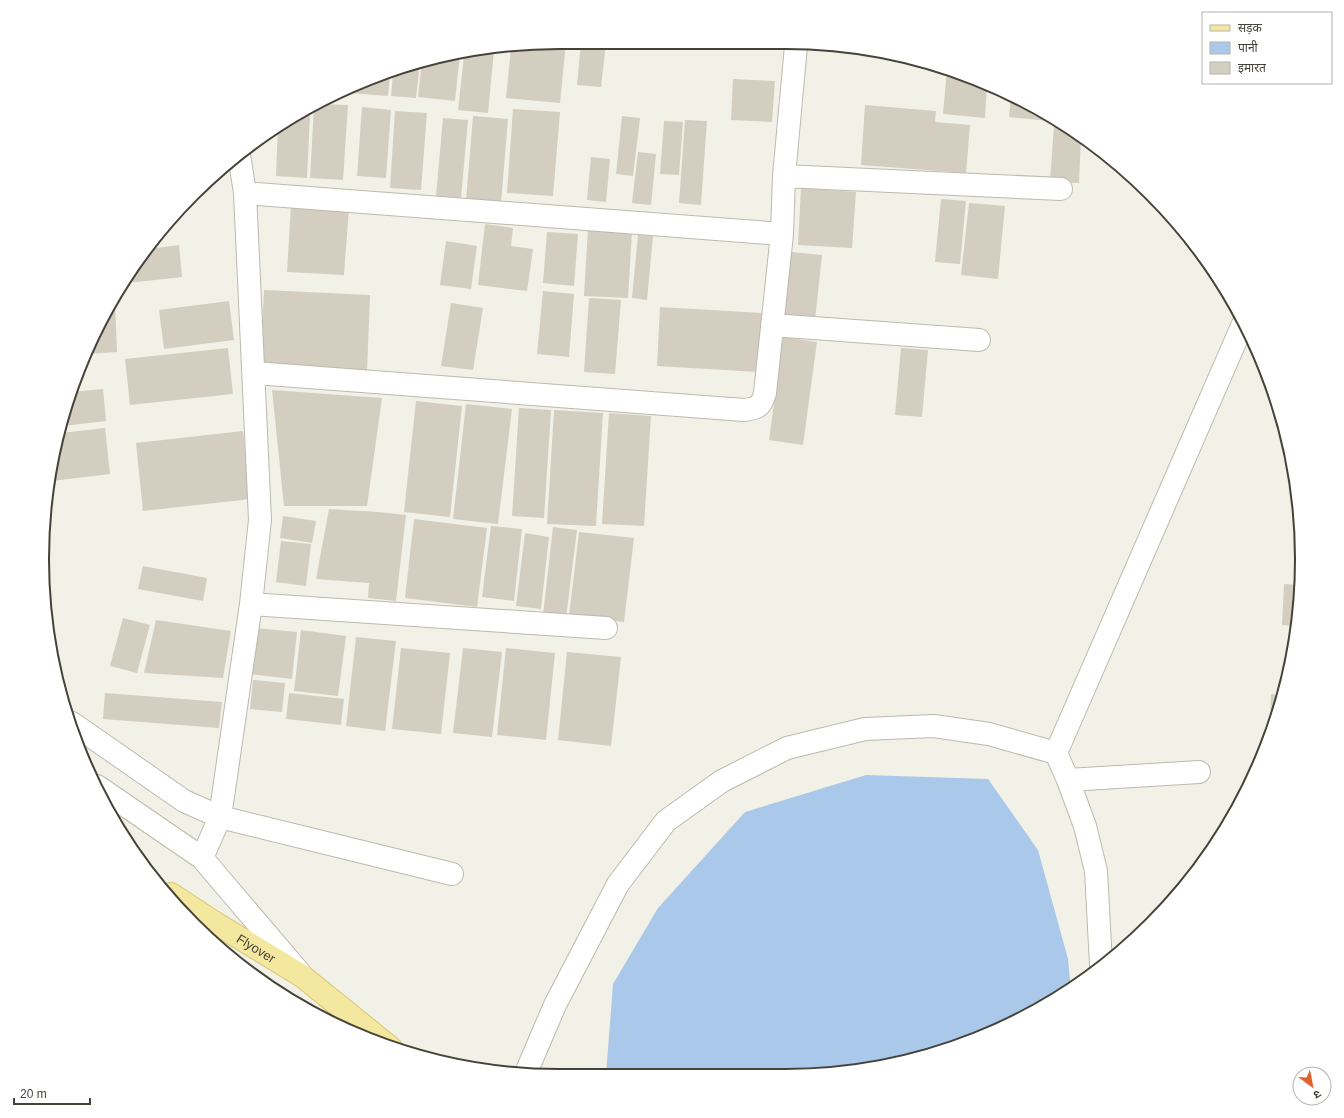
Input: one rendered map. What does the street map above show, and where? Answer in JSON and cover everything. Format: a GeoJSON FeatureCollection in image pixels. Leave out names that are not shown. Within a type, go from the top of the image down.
{"type":"FeatureCollection","features":[{"type":"Feature","properties":{"kind":"main road","name":"Flyover"},"geometry":{"type":"LineString","coordinates":[[181,900],[302,976],[373,1034]]}},
{"type":"Feature","properties":{"kind":"street"},"geometry":{"type":"LineString","coordinates":[[254,373],[744,410],[754,409],[762,404],[765,393],[782,234],[784,176],[796,49]]}},
{"type":"Feature","properties":{"kind":"street"},"geometry":{"type":"LineString","coordinates":[[202,858],[220,817],[251,604],[260,520],[245,193],[240,162]]}},
{"type":"Feature","properties":{"kind":"street"},"geometry":{"type":"LineString","coordinates":[[784,176],[1061,189]]}},
{"type":"Feature","properties":{"kind":"street"},"geometry":{"type":"LineString","coordinates":[[245,193],[782,234]]}},
{"type":"Feature","properties":{"kind":"street"},"geometry":{"type":"LineString","coordinates":[[772,326],[979,340]]}},
{"type":"Feature","properties":{"kind":"street"},"geometry":{"type":"LineString","coordinates":[[1102,958],[1096,870],[1084,826],[1068,780],[1056,753],[1240,330]]}},
{"type":"Feature","properties":{"kind":"street"},"geometry":{"type":"LineString","coordinates":[[251,604],[606,628]]}},
{"type":"Feature","properties":{"kind":"street"},"geometry":{"type":"LineString","coordinates":[[528,1068],[555,1005],[618,884],[666,821],[722,781],[787,748],[864,729],[934,726],[989,734],[1056,753]]}},
{"type":"Feature","properties":{"kind":"street"},"geometry":{"type":"LineString","coordinates":[[77,727],[184,801],[220,817],[452,874]]}},
{"type":"Feature","properties":{"kind":"street"},"geometry":{"type":"LineString","coordinates":[[1068,780],[1200,772]]}},
{"type":"Feature","properties":{"kind":"street"},"geometry":{"type":"LineString","coordinates":[[106,792],[202,858],[302,976]]}},
{"type":"Feature","properties":{"kind":"water"},"geometry":{"type":"Polygon","coordinates":[[[866,775],[988,779],[1038,850],[1068,959],[1070,981],[1040,1001],[980,1030],[917,1052],[884,1059],[852,1065],[818,1068],[606,1069],[613,984],[658,908],[745,812],[866,775]]]}},
{"type":"Feature","properties":{"kind":"building"},"geometry":{"type":"Polygon","coordinates":[[[565,49],[560,103],[506,98],[511,51],[565,49]]]}},
{"type":"Feature","properties":{"kind":"building"},"geometry":{"type":"Polygon","coordinates":[[[580,49],[605,49],[601,87],[577,85],[580,49]]]}},
{"type":"Feature","properties":{"kind":"building"},"geometry":{"type":"Polygon","coordinates":[[[494,53],[488,113],[458,110],[464,58],[494,53]]]}},
{"type":"Feature","properties":{"kind":"building"},"geometry":{"type":"Polygon","coordinates":[[[460,59],[455,101],[418,97],[421,68],[460,59]]]}},
{"type":"Feature","properties":{"kind":"building"},"geometry":{"type":"Polygon","coordinates":[[[419,68],[416,98],[391,96],[393,77],[419,68]]]}},
{"type":"Feature","properties":{"kind":"building"},"geometry":{"type":"Polygon","coordinates":[[[947,75],[987,91],[985,118],[943,114],[947,75]]]}},
{"type":"Feature","properties":{"kind":"building"},"geometry":{"type":"Polygon","coordinates":[[[390,78],[388,96],[352,93],[390,78]]]}},
{"type":"Feature","properties":{"kind":"building"},"geometry":{"type":"Polygon","coordinates":[[[733,79],[775,81],[772,122],[731,120],[733,79]]]}},
{"type":"Feature","properties":{"kind":"building"},"geometry":{"type":"Polygon","coordinates":[[[1010,102],[1046,121],[1009,117],[1010,102]]]}},
{"type":"Feature","properties":{"kind":"building"},"geometry":{"type":"Polygon","coordinates":[[[328,104],[348,105],[343,180],[310,178],[314,112],[328,104]]]}},
{"type":"Feature","properties":{"kind":"building"},"geometry":{"type":"Polygon","coordinates":[[[865,105],[936,111],[935,122],[970,125],[966,173],[861,165],[865,105]]]}},
{"type":"Feature","properties":{"kind":"building"},"geometry":{"type":"Polygon","coordinates":[[[362,107],[391,110],[386,178],[357,176],[362,107]]]}},
{"type":"Feature","properties":{"kind":"building"},"geometry":{"type":"Polygon","coordinates":[[[513,109],[560,112],[553,196],[507,193],[513,109]]]}},
{"type":"Feature","properties":{"kind":"building"},"geometry":{"type":"Polygon","coordinates":[[[395,111],[427,113],[421,190],[390,188],[395,111]]]}},
{"type":"Feature","properties":{"kind":"building"},"geometry":{"type":"Polygon","coordinates":[[[310,115],[307,178],[276,176],[278,134],[304,117],[310,115]]]}},
{"type":"Feature","properties":{"kind":"building"},"geometry":{"type":"Polygon","coordinates":[[[473,116],[508,119],[501,203],[466,200],[473,116]]]}},
{"type":"Feature","properties":{"kind":"building"},"geometry":{"type":"Polygon","coordinates":[[[622,116],[640,118],[633,176],[616,174],[622,116]]]}},
{"type":"Feature","properties":{"kind":"building"},"geometry":{"type":"Polygon","coordinates":[[[443,118],[468,120],[461,198],[436,196],[443,118]]]}},
{"type":"Feature","properties":{"kind":"building"},"geometry":{"type":"Polygon","coordinates":[[[685,120],[707,121],[701,205],[679,203],[685,120]]]}},
{"type":"Feature","properties":{"kind":"building"},"geometry":{"type":"Polygon","coordinates":[[[664,121],[683,122],[679,175],[660,174],[664,121]]]}},
{"type":"Feature","properties":{"kind":"building"},"geometry":{"type":"Polygon","coordinates":[[[1054,126],[1081,144],[1079,183],[1050,182],[1054,126]]]}},
{"type":"Feature","properties":{"kind":"building"},"geometry":{"type":"Polygon","coordinates":[[[638,152],[656,154],[651,205],[632,203],[638,152]]]}},
{"type":"Feature","properties":{"kind":"building"},"geometry":{"type":"Polygon","coordinates":[[[591,157],[610,159],[606,202],[587,200],[591,157]]]}},
{"type":"Feature","properties":{"kind":"building"},"geometry":{"type":"Polygon","coordinates":[[[801,188],[856,192],[852,248],[798,245],[801,188]]]}},
{"type":"Feature","properties":{"kind":"building"},"geometry":{"type":"Polygon","coordinates":[[[941,199],[966,201],[960,264],[935,262],[941,199]]]}},
{"type":"Feature","properties":{"kind":"building"},"geometry":{"type":"Polygon","coordinates":[[[969,203],[1005,206],[998,279],[961,275],[969,203]]]}},
{"type":"Feature","properties":{"kind":"building"},"geometry":{"type":"Polygon","coordinates":[[[291,205],[349,208],[344,275],[287,272],[291,205]]]}},
{"type":"Feature","properties":{"kind":"building"},"geometry":{"type":"Polygon","coordinates":[[[485,224],[513,228],[511,246],[533,249],[527,291],[478,285],[485,224]]]}},
{"type":"Feature","properties":{"kind":"building"},"geometry":{"type":"Polygon","coordinates":[[[588,228],[632,231],[628,298],[584,296],[588,228]]]}},
{"type":"Feature","properties":{"kind":"building"},"geometry":{"type":"Polygon","coordinates":[[[547,232],[578,234],[574,286],[543,283],[547,232]]]}},
{"type":"Feature","properties":{"kind":"building"},"geometry":{"type":"Polygon","coordinates":[[[638,235],[653,236],[647,300],[632,298],[638,235]]]}},
{"type":"Feature","properties":{"kind":"building"},"geometry":{"type":"Polygon","coordinates":[[[446,241],[477,246],[471,289],[440,285],[446,241]]]}},
{"type":"Feature","properties":{"kind":"building"},"geometry":{"type":"Polygon","coordinates":[[[179,245],[182,277],[131,283],[135,276],[155,248],[179,245]]]}},
{"type":"Feature","properties":{"kind":"building"},"geometry":{"type":"Polygon","coordinates":[[[791,252],[822,255],[815,320],[784,317],[791,252]]]}},
{"type":"Feature","properties":{"kind":"building"},"geometry":{"type":"Polygon","coordinates":[[[264,290],[370,295],[367,373],[260,368],[264,290]]]}},
{"type":"Feature","properties":{"kind":"building"},"geometry":{"type":"Polygon","coordinates":[[[543,291],[574,294],[569,357],[537,354],[543,291]]]}},
{"type":"Feature","properties":{"kind":"building"},"geometry":{"type":"Polygon","coordinates":[[[589,298],[621,300],[615,374],[584,372],[589,298]]]}},
{"type":"Feature","properties":{"kind":"building"},"geometry":{"type":"Polygon","coordinates":[[[229,301],[234,340],[164,349],[159,310],[229,301]]]}},
{"type":"Feature","properties":{"kind":"building"},"geometry":{"type":"Polygon","coordinates":[[[451,303],[483,308],[473,370],[441,366],[451,303]]]}},
{"type":"Feature","properties":{"kind":"building"},"geometry":{"type":"Polygon","coordinates":[[[115,307],[117,352],[93,354],[115,307]]]}},
{"type":"Feature","properties":{"kind":"building"},"geometry":{"type":"Polygon","coordinates":[[[660,307],[762,313],[758,372],[657,366],[660,307]]]}},
{"type":"Feature","properties":{"kind":"building"},"geometry":{"type":"Polygon","coordinates":[[[783,337],[817,342],[803,445],[769,440],[783,337]]]}},
{"type":"Feature","properties":{"kind":"building"},"geometry":{"type":"Polygon","coordinates":[[[228,348],[233,394],[130,405],[125,359],[228,348]]]}},
{"type":"Feature","properties":{"kind":"building"},"geometry":{"type":"Polygon","coordinates":[[[901,348],[928,350],[922,417],[895,415],[901,348]]]}},
{"type":"Feature","properties":{"kind":"building"},"geometry":{"type":"Polygon","coordinates":[[[103,389],[106,421],[66,426],[77,391],[103,389]]]}},
{"type":"Feature","properties":{"kind":"building"},"geometry":{"type":"Polygon","coordinates":[[[272,390],[382,398],[367,506],[284,506],[272,390]]]}},
{"type":"Feature","properties":{"kind":"building"},"geometry":{"type":"Polygon","coordinates":[[[416,401],[462,406],[450,517],[404,512],[416,401]]]}},
{"type":"Feature","properties":{"kind":"building"},"geometry":{"type":"Polygon","coordinates":[[[466,404],[512,409],[498,524],[453,519],[466,404]]]}},
{"type":"Feature","properties":{"kind":"building"},"geometry":{"type":"Polygon","coordinates":[[[519,408],[551,410],[544,518],[512,516],[519,408]]]}},
{"type":"Feature","properties":{"kind":"building"},"geometry":{"type":"Polygon","coordinates":[[[554,410],[603,413],[596,526],[547,524],[554,410]]]}},
{"type":"Feature","properties":{"kind":"building"},"geometry":{"type":"Polygon","coordinates":[[[609,413],[651,416],[644,526],[602,524],[609,413]]]}},
{"type":"Feature","properties":{"kind":"building"},"geometry":{"type":"Polygon","coordinates":[[[105,428],[110,474],[55,481],[65,433],[105,428]]]}},
{"type":"Feature","properties":{"kind":"building"},"geometry":{"type":"Polygon","coordinates":[[[243,431],[251,499],[143,511],[136,443],[243,431]]]}},
{"type":"Feature","properties":{"kind":"building"},"geometry":{"type":"Polygon","coordinates":[[[329,509],[406,515],[396,601],[368,598],[369,583],[316,579],[329,509]]]}},
{"type":"Feature","properties":{"kind":"building"},"geometry":{"type":"Polygon","coordinates":[[[283,516],[316,521],[312,543],[280,538],[283,516]]]}},
{"type":"Feature","properties":{"kind":"building"},"geometry":{"type":"Polygon","coordinates":[[[414,519],[487,528],[477,607],[405,598],[414,519]]]}},
{"type":"Feature","properties":{"kind":"building"},"geometry":{"type":"Polygon","coordinates":[[[491,526],[522,529],[514,601],[482,597],[491,526]]]}},
{"type":"Feature","properties":{"kind":"building"},"geometry":{"type":"Polygon","coordinates":[[[553,527],[577,530],[566,618],[543,615],[553,527]]]}},
{"type":"Feature","properties":{"kind":"building"},"geometry":{"type":"Polygon","coordinates":[[[579,532],[634,538],[624,622],[569,616],[579,532]]]}},
{"type":"Feature","properties":{"kind":"building"},"geometry":{"type":"Polygon","coordinates":[[[525,533],[549,537],[541,609],[516,606],[525,533]]]}},
{"type":"Feature","properties":{"kind":"building"},"geometry":{"type":"Polygon","coordinates":[[[281,541],[311,544],[306,586],[276,582],[281,541]]]}},
{"type":"Feature","properties":{"kind":"building"},"geometry":{"type":"Polygon","coordinates":[[[143,566],[207,578],[203,601],[138,589],[143,566]]]}},
{"type":"Feature","properties":{"kind":"building"},"geometry":{"type":"Polygon","coordinates":[[[1284,584],[1294,585],[1291,626],[1282,625],[1284,584]]]}},
{"type":"Feature","properties":{"kind":"building"},"geometry":{"type":"Polygon","coordinates":[[[123,618],[150,625],[137,673],[110,666],[123,618]]]}},
{"type":"Feature","properties":{"kind":"building"},"geometry":{"type":"Polygon","coordinates":[[[156,620],[231,631],[223,678],[144,673],[156,620]]]}},
{"type":"Feature","properties":{"kind":"building"},"geometry":{"type":"Polygon","coordinates":[[[255,628],[297,632],[292,679],[250,674],[255,628]]]}},
{"type":"Feature","properties":{"kind":"building"},"geometry":{"type":"Polygon","coordinates":[[[301,630],[346,636],[338,696],[294,691],[301,630]]]}},
{"type":"Feature","properties":{"kind":"building"},"geometry":{"type":"Polygon","coordinates":[[[356,637],[396,641],[385,731],[346,726],[356,637]]]}},
{"type":"Feature","properties":{"kind":"building"},"geometry":{"type":"Polygon","coordinates":[[[401,648],[450,653],[441,734],[392,729],[401,648]]]}},
{"type":"Feature","properties":{"kind":"building"},"geometry":{"type":"Polygon","coordinates":[[[463,648],[502,652],[492,737],[453,733],[463,648]]]}},
{"type":"Feature","properties":{"kind":"building"},"geometry":{"type":"Polygon","coordinates":[[[506,648],[555,653],[546,740],[497,735],[506,648]]]}},
{"type":"Feature","properties":{"kind":"building"},"geometry":{"type":"Polygon","coordinates":[[[567,652],[621,657],[611,746],[558,740],[567,652]]]}},
{"type":"Feature","properties":{"kind":"building"},"geometry":{"type":"Polygon","coordinates":[[[253,680],[285,683],[282,712],[250,709],[253,680]]]}},
{"type":"Feature","properties":{"kind":"building"},"geometry":{"type":"Polygon","coordinates":[[[105,693],[222,702],[219,728],[103,719],[105,693]]]}},
{"type":"Feature","properties":{"kind":"building"},"geometry":{"type":"Polygon","coordinates":[[[289,693],[344,699],[341,725],[286,719],[289,693]]]}},
{"type":"Feature","properties":{"kind":"building"},"geometry":{"type":"Polygon","coordinates":[[[1271,694],[1277,695],[1270,715],[1271,694]]]}}]}
